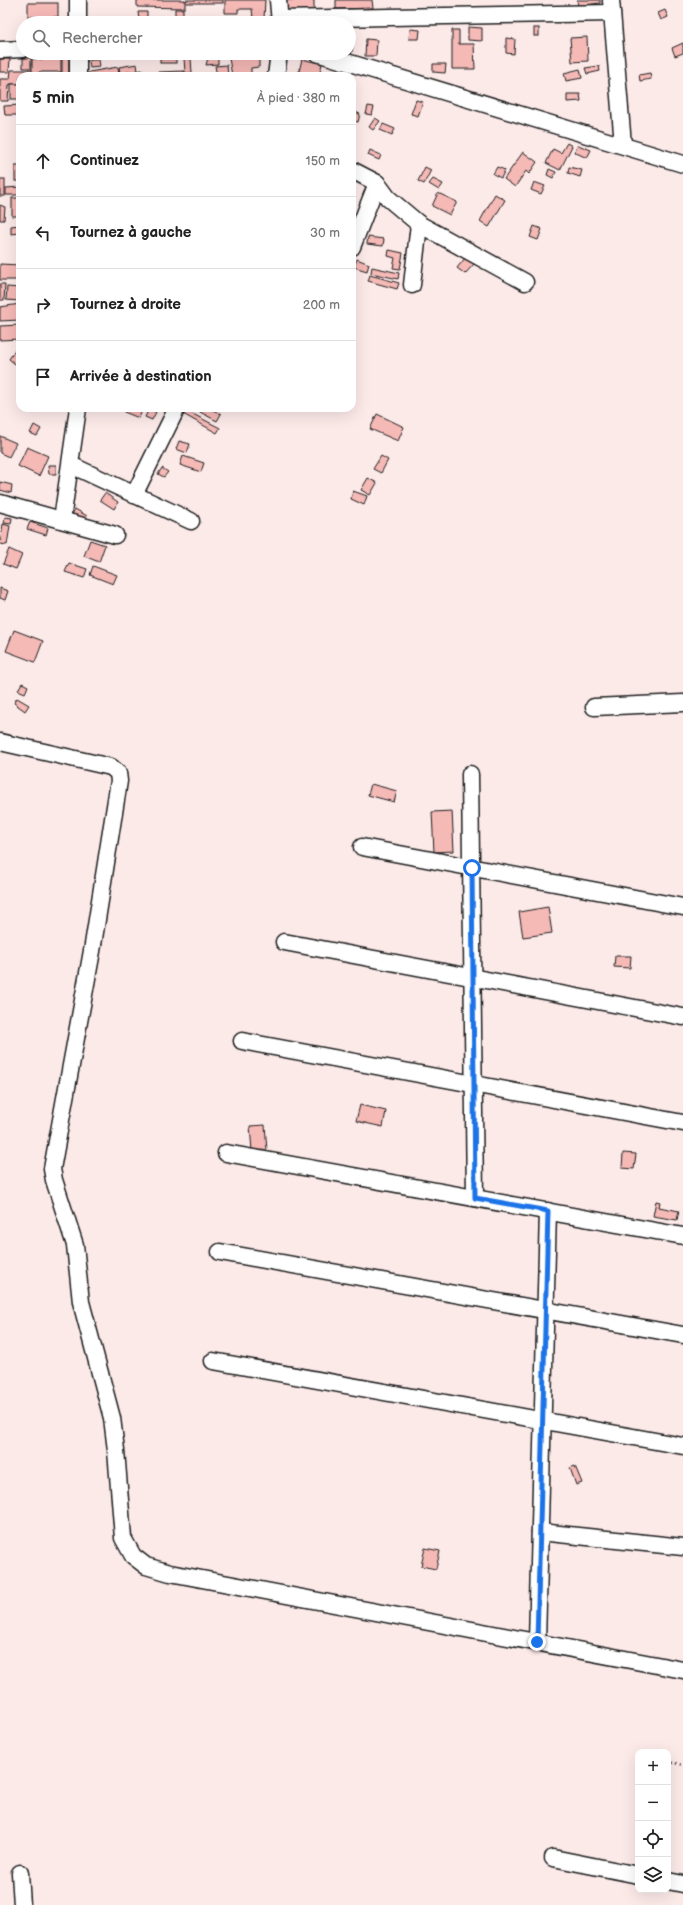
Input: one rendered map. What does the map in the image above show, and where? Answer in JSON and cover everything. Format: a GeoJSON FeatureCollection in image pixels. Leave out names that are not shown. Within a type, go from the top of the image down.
{"type":"FeatureCollection","features":[{"type":"Feature","properties":{"kind":"street"},"geometry":{"type":"LineString","coordinates":[[78,0],[78,16]]}},
{"type":"Feature","properties":{"kind":"street"},"geometry":{"type":"LineString","coordinates":[[278,0],[280,16]]}},
{"type":"Feature","properties":{"kind":"street"},"geometry":{"type":"LineString","coordinates":[[356,18],[611,7],[623,145]]}},
{"type":"Feature","properties":{"kind":"street"},"geometry":{"type":"LineString","coordinates":[[0,50],[16,49]]}},
{"type":"Feature","properties":{"kind":"street"},"geometry":{"type":"LineString","coordinates":[[78,60],[78,72]]}},
{"type":"Feature","properties":{"kind":"street"},"geometry":{"type":"LineString","coordinates":[[277,72],[279,60]]}},
{"type":"Feature","properties":{"kind":"street"},"geometry":{"type":"LineString","coordinates":[[340,60],[683,164]]}},
{"type":"Feature","properties":{"kind":"street"},"geometry":{"type":"LineString","coordinates":[[356,172],[377,183],[388,198],[419,224],[525,282]]}},
{"type":"Feature","properties":{"kind":"street"},"geometry":{"type":"LineString","coordinates":[[356,237],[377,183]]}},
{"type":"Feature","properties":{"kind":"street"},"geometry":{"type":"LineString","coordinates":[[412,285],[419,224]]}},
{"type":"Feature","properties":{"kind":"street"},"geometry":{"type":"LineString","coordinates":[[62,520],[78,412]]}},
{"type":"Feature","properties":{"kind":"street"},"geometry":{"type":"LineString","coordinates":[[134,495],[175,412]]}},
{"type":"Feature","properties":{"kind":"street"},"geometry":{"type":"LineString","coordinates":[[71,465],[191,521]]}},
{"type":"Feature","properties":{"kind":"street"},"geometry":{"type":"LineString","coordinates":[[0,503],[115,535]]}},
{"type":"Feature","properties":{"kind":"street"},"geometry":{"type":"LineString","coordinates":[[594,707],[683,703]]}},
{"type":"Feature","properties":{"kind":"street"},"geometry":{"type":"LineString","coordinates":[[0,742],[111,767],[118,774],[119,781],[92,952],[52,1169],[54,1180],[75,1245],[81,1302],[112,1418],[123,1538],[133,1556],[146,1566],[170,1573],[683,1670]]}},
{"type":"Feature","properties":{"kind":"street"},"geometry":{"type":"LineString","coordinates":[[470,774],[475,1198]]}},
{"type":"Feature","properties":{"kind":"street"},"geometry":{"type":"LineString","coordinates":[[362,847],[683,907]]}},
{"type":"Feature","properties":{"kind":"street"},"geometry":{"type":"LineString","coordinates":[[284,942],[683,1017]]}},
{"type":"Feature","properties":{"kind":"street"},"geometry":{"type":"LineString","coordinates":[[242,1041],[683,1123]]}},
{"type":"Feature","properties":{"kind":"street"},"geometry":{"type":"LineString","coordinates":[[226,1153],[683,1236]]}},
{"type":"Feature","properties":{"kind":"street"},"geometry":{"type":"LineString","coordinates":[[537,1642],[548,1211]]}},
{"type":"Feature","properties":{"kind":"street"},"geometry":{"type":"LineString","coordinates":[[220,1252],[683,1335]]}},
{"type":"Feature","properties":{"kind":"street"},"geometry":{"type":"LineString","coordinates":[[213,1361],[683,1446]]}},
{"type":"Feature","properties":{"kind":"street"},"geometry":{"type":"LineString","coordinates":[[540,1532],[683,1547]]}},
{"type":"Feature","properties":{"kind":"street"},"geometry":{"type":"LineString","coordinates":[[553,1858],[635,1874]]}},
{"type":"Feature","properties":{"kind":"street"},"geometry":{"type":"LineString","coordinates":[[20,1873],[22,1905]]}},
{"type":"Feature","properties":{"kind":"street"},"geometry":{"type":"LineString","coordinates":[[671,1882],[683,1884]]}},
{"type":"Feature","properties":{"kind":"path"},"geometry":{"type":"LineString","coordinates":[[671,1763],[683,1765]]}},
{"type":"Feature","properties":{"kind":"building"},"geometry":{"type":"Polygon","coordinates":[[[137,0],[185,0],[185,8],[137,7],[137,0]]]}},
{"type":"Feature","properties":{"kind":"building"},"geometry":{"type":"Polygon","coordinates":[[[186,0],[223,0],[223,3],[186,3],[186,0]]]}},
{"type":"Feature","properties":{"kind":"building"},"geometry":{"type":"Polygon","coordinates":[[[225,0],[265,0],[264,16],[253,16],[252,9],[238,9],[238,13],[225,13],[225,0]]]}},
{"type":"Feature","properties":{"kind":"building"},"geometry":{"type":"Polygon","coordinates":[[[286,0],[314,0],[314,10],[286,11],[286,0]]]}},
{"type":"Feature","properties":{"kind":"building"},"geometry":{"type":"Polygon","coordinates":[[[336,0],[372,0],[373,8],[336,9],[336,0]]]}},
{"type":"Feature","properties":{"kind":"building"},"geometry":{"type":"Polygon","coordinates":[[[577,0],[600,0],[600,3],[578,6],[577,0]]]}},
{"type":"Feature","properties":{"kind":"building"},"geometry":{"type":"Polygon","coordinates":[[[28,3],[58,3],[58,16],[28,16],[28,3]]]}},
{"type":"Feature","properties":{"kind":"building"},"geometry":{"type":"Polygon","coordinates":[[[175,9],[183,9],[183,16],[175,16],[175,9]]]}},
{"type":"Feature","properties":{"kind":"building"},"geometry":{"type":"Polygon","coordinates":[[[665,10],[668,17],[661,20],[658,13],[665,10]]]}},
{"type":"Feature","properties":{"kind":"building"},"geometry":{"type":"Polygon","coordinates":[[[138,12],[147,12],[147,16],[138,16],[138,12]]]}},
{"type":"Feature","properties":{"kind":"building"},"geometry":{"type":"Polygon","coordinates":[[[468,27],[482,28],[482,41],[468,40],[468,27]]]}},
{"type":"Feature","properties":{"kind":"building"},"geometry":{"type":"Polygon","coordinates":[[[534,28],[539,28],[539,36],[534,36],[534,28]]]}},
{"type":"Feature","properties":{"kind":"building"},"geometry":{"type":"Polygon","coordinates":[[[410,29],[420,30],[419,39],[409,39],[410,29]]]}},
{"type":"Feature","properties":{"kind":"building"},"geometry":{"type":"Polygon","coordinates":[[[452,30],[459,30],[459,44],[474,44],[475,69],[452,69],[452,30]]]}},
{"type":"Feature","properties":{"kind":"building"},"geometry":{"type":"Polygon","coordinates":[[[587,37],[588,61],[572,62],[570,38],[587,37]]]}},
{"type":"Feature","properties":{"kind":"building"},"geometry":{"type":"Polygon","coordinates":[[[506,38],[515,39],[514,54],[506,53],[506,38]]]}},
{"type":"Feature","properties":{"kind":"building"},"geometry":{"type":"Polygon","coordinates":[[[366,39],[377,40],[376,56],[365,56],[366,39]]]}},
{"type":"Feature","properties":{"kind":"building"},"geometry":{"type":"Polygon","coordinates":[[[683,43],[683,53],[675,56],[672,48],[683,43]]]}},
{"type":"Feature","properties":{"kind":"building"},"geometry":{"type":"Polygon","coordinates":[[[0,59],[10,59],[9,72],[0,72],[0,59]]]}},
{"type":"Feature","properties":{"kind":"building"},"geometry":{"type":"Polygon","coordinates":[[[23,60],[31,60],[31,72],[16,72],[16,84],[9,85],[8,101],[0,101],[0,79],[10,79],[11,70],[29,70],[29,68],[23,68],[23,60]]]}},
{"type":"Feature","properties":{"kind":"building"},"geometry":{"type":"Polygon","coordinates":[[[32,60],[61,60],[61,72],[32,72],[32,60]]]}},
{"type":"Feature","properties":{"kind":"building"},"geometry":{"type":"Polygon","coordinates":[[[62,60],[69,60],[69,72],[62,72],[62,60]]]}},
{"type":"Feature","properties":{"kind":"building"},"geometry":{"type":"Polygon","coordinates":[[[89,60],[99,60],[100,67],[90,68],[89,60]]]}},
{"type":"Feature","properties":{"kind":"building"},"geometry":{"type":"Polygon","coordinates":[[[160,60],[176,60],[176,63],[160,63],[160,60]]]}},
{"type":"Feature","properties":{"kind":"building"},"geometry":{"type":"Polygon","coordinates":[[[184,60],[191,60],[192,72],[185,72],[184,60]]]}},
{"type":"Feature","properties":{"kind":"building"},"geometry":{"type":"Polygon","coordinates":[[[207,60],[218,60],[218,64],[206,65],[207,60]]]}},
{"type":"Feature","properties":{"kind":"building"},"geometry":{"type":"Polygon","coordinates":[[[229,60],[259,60],[259,67],[251,68],[251,72],[231,72],[229,60]]]}},
{"type":"Feature","properties":{"kind":"building"},"geometry":{"type":"Polygon","coordinates":[[[302,60],[322,64],[320,72],[299,72],[302,60]]]}},
{"type":"Feature","properties":{"kind":"building"},"geometry":{"type":"Polygon","coordinates":[[[137,64],[138,71],[120,72],[119,67],[137,64]]]}},
{"type":"Feature","properties":{"kind":"building"},"geometry":{"type":"Polygon","coordinates":[[[433,64],[446,64],[445,73],[433,72],[433,64]]]}},
{"type":"Feature","properties":{"kind":"building"},"geometry":{"type":"Polygon","coordinates":[[[227,65],[228,72],[216,72],[215,66],[227,65]]]}},
{"type":"Feature","properties":{"kind":"building"},"geometry":{"type":"Polygon","coordinates":[[[599,66],[600,71],[587,74],[585,68],[599,66]]]}},
{"type":"Feature","properties":{"kind":"building"},"geometry":{"type":"Polygon","coordinates":[[[118,67],[119,72],[89,72],[118,67]]]}},
{"type":"Feature","properties":{"kind":"building"},"geometry":{"type":"Polygon","coordinates":[[[580,69],[582,78],[566,81],[564,73],[580,69]]]}},
{"type":"Feature","properties":{"kind":"building"},"geometry":{"type":"Polygon","coordinates":[[[142,70],[143,72],[131,72],[142,70]]]}},
{"type":"Feature","properties":{"kind":"building"},"geometry":{"type":"Polygon","coordinates":[[[184,71],[184,72],[158,72],[184,71]]]}},
{"type":"Feature","properties":{"kind":"building"},"geometry":{"type":"Polygon","coordinates":[[[650,73],[651,79],[640,81],[639,75],[650,73]]]}},
{"type":"Feature","properties":{"kind":"building"},"geometry":{"type":"Polygon","coordinates":[[[11,84],[16,84],[16,99],[11,99],[11,84]]]}},
{"type":"Feature","properties":{"kind":"building"},"geometry":{"type":"Polygon","coordinates":[[[567,94],[580,94],[581,101],[567,102],[567,94]]]}},
{"type":"Feature","properties":{"kind":"building"},"geometry":{"type":"Polygon","coordinates":[[[416,100],[423,102],[418,116],[411,114],[416,100]]]}},
{"type":"Feature","properties":{"kind":"building"},"geometry":{"type":"Polygon","coordinates":[[[16,105],[16,115],[5,115],[4,106],[16,105]]]}},
{"type":"Feature","properties":{"kind":"building"},"geometry":{"type":"Polygon","coordinates":[[[368,106],[374,107],[372,115],[366,114],[368,106]]]}},
{"type":"Feature","properties":{"kind":"building"},"geometry":{"type":"Polygon","coordinates":[[[356,112],[360,114],[358,122],[356,122],[356,112]]]}},
{"type":"Feature","properties":{"kind":"building"},"geometry":{"type":"Polygon","coordinates":[[[375,118],[380,121],[373,130],[369,127],[375,118]]]}},
{"type":"Feature","properties":{"kind":"building"},"geometry":{"type":"Polygon","coordinates":[[[383,124],[395,129],[392,135],[380,130],[383,124]]]}},
{"type":"Feature","properties":{"kind":"building"},"geometry":{"type":"Polygon","coordinates":[[[567,143],[572,146],[560,170],[546,163],[553,149],[561,153],[567,143]]]}},
{"type":"Feature","properties":{"kind":"building"},"geometry":{"type":"Polygon","coordinates":[[[578,145],[591,150],[587,158],[574,152],[578,145]]]}},
{"type":"Feature","properties":{"kind":"building"},"geometry":{"type":"Polygon","coordinates":[[[370,150],[381,155],[379,160],[368,155],[370,150]]]}},
{"type":"Feature","properties":{"kind":"building"},"geometry":{"type":"Polygon","coordinates":[[[523,152],[537,162],[529,174],[526,171],[515,187],[504,179],[523,152]]]}},
{"type":"Feature","properties":{"kind":"building"},"geometry":{"type":"Polygon","coordinates":[[[15,166],[16,166],[16,181],[15,166]]]}},
{"type":"Feature","properties":{"kind":"building"},"geometry":{"type":"Polygon","coordinates":[[[425,167],[431,170],[424,184],[418,181],[425,167]]]}},
{"type":"Feature","properties":{"kind":"building"},"geometry":{"type":"Polygon","coordinates":[[[497,167],[505,170],[501,178],[493,174],[497,167]]]}},
{"type":"Feature","properties":{"kind":"building"},"geometry":{"type":"Polygon","coordinates":[[[569,167],[582,170],[580,177],[568,173],[569,167]]]}},
{"type":"Feature","properties":{"kind":"building"},"geometry":{"type":"Polygon","coordinates":[[[549,169],[556,172],[553,178],[547,175],[549,169]]]}},
{"type":"Feature","properties":{"kind":"building"},"geometry":{"type":"Polygon","coordinates":[[[0,179],[5,179],[5,196],[0,196],[0,179]]]}},
{"type":"Feature","properties":{"kind":"building"},"geometry":{"type":"Polygon","coordinates":[[[433,179],[443,184],[439,190],[429,184],[433,179]]]}},
{"type":"Feature","properties":{"kind":"building"},"geometry":{"type":"Polygon","coordinates":[[[534,182],[545,186],[541,194],[531,190],[534,182]]]}},
{"type":"Feature","properties":{"kind":"building"},"geometry":{"type":"Polygon","coordinates":[[[16,187],[16,195],[6,195],[6,188],[16,187]]]}},
{"type":"Feature","properties":{"kind":"building"},"geometry":{"type":"Polygon","coordinates":[[[438,193],[457,202],[450,215],[432,206],[438,193]]]}},
{"type":"Feature","properties":{"kind":"building"},"geometry":{"type":"Polygon","coordinates":[[[495,194],[505,200],[489,227],[480,221],[495,194]]]}},
{"type":"Feature","properties":{"kind":"building"},"geometry":{"type":"Polygon","coordinates":[[[12,198],[16,198],[16,216],[12,216],[12,198]]]}},
{"type":"Feature","properties":{"kind":"building"},"geometry":{"type":"Polygon","coordinates":[[[0,205],[5,207],[4,220],[0,220],[0,205]]]}},
{"type":"Feature","properties":{"kind":"building"},"geometry":{"type":"Polygon","coordinates":[[[16,225],[16,233],[11,234],[11,226],[16,225]]]}},
{"type":"Feature","properties":{"kind":"building"},"geometry":{"type":"Polygon","coordinates":[[[534,226],[542,229],[538,240],[530,237],[534,226]]]}},
{"type":"Feature","properties":{"kind":"building"},"geometry":{"type":"Polygon","coordinates":[[[368,237],[384,239],[383,246],[367,244],[368,237]]]}},
{"type":"Feature","properties":{"kind":"building"},"geometry":{"type":"Polygon","coordinates":[[[389,250],[403,253],[400,269],[393,268],[395,258],[388,256],[389,250]]]}},
{"type":"Feature","properties":{"kind":"building"},"geometry":{"type":"Polygon","coordinates":[[[466,257],[474,264],[465,274],[457,268],[466,257]]]}},
{"type":"Feature","properties":{"kind":"building"},"geometry":{"type":"Polygon","coordinates":[[[357,259],[369,264],[367,271],[356,268],[357,259]]]}},
{"type":"Feature","properties":{"kind":"building"},"geometry":{"type":"Polygon","coordinates":[[[0,264],[16,265],[16,280],[0,280],[0,264]]]}},
{"type":"Feature","properties":{"kind":"building"},"geometry":{"type":"Polygon","coordinates":[[[372,267],[399,273],[398,279],[371,273],[372,267]]]}},
{"type":"Feature","properties":{"kind":"building"},"geometry":{"type":"Polygon","coordinates":[[[370,275],[399,283],[397,289],[368,281],[370,275]]]}},
{"type":"Feature","properties":{"kind":"building"},"geometry":{"type":"Polygon","coordinates":[[[0,284],[5,284],[4,300],[0,300],[0,284]]]}},
{"type":"Feature","properties":{"kind":"building"},"geometry":{"type":"Polygon","coordinates":[[[7,287],[16,288],[16,301],[6,300],[7,287]]]}},
{"type":"Feature","properties":{"kind":"building"},"geometry":{"type":"Polygon","coordinates":[[[16,305],[16,320],[0,321],[0,307],[16,305]]]}},
{"type":"Feature","properties":{"kind":"building"},"geometry":{"type":"Polygon","coordinates":[[[16,325],[16,339],[0,340],[0,326],[16,325]]]}},
{"type":"Feature","properties":{"kind":"building"},"geometry":{"type":"Polygon","coordinates":[[[16,349],[16,365],[9,359],[16,349]]]}},
{"type":"Feature","properties":{"kind":"building"},"geometry":{"type":"Polygon","coordinates":[[[124,412],[141,412],[139,418],[124,412]]]}},
{"type":"Feature","properties":{"kind":"building"},"geometry":{"type":"Polygon","coordinates":[[[148,412],[156,412],[152,420],[145,417],[148,412]]]}},
{"type":"Feature","properties":{"kind":"building"},"geometry":{"type":"Polygon","coordinates":[[[184,412],[189,412],[220,428],[217,433],[183,414],[184,412]]]}},
{"type":"Feature","properties":{"kind":"building"},"geometry":{"type":"Polygon","coordinates":[[[200,412],[217,412],[221,414],[217,421],[200,412]]]}},
{"type":"Feature","properties":{"kind":"building"},"geometry":{"type":"Polygon","coordinates":[[[377,414],[404,427],[398,441],[370,429],[377,414]]]}},
{"type":"Feature","properties":{"kind":"building"},"geometry":{"type":"Polygon","coordinates":[[[34,425],[41,429],[37,436],[30,433],[34,425]]]}},
{"type":"Feature","properties":{"kind":"building"},"geometry":{"type":"Polygon","coordinates":[[[0,436],[16,443],[9,457],[0,453],[0,436]]]}},
{"type":"Feature","properties":{"kind":"building"},"geometry":{"type":"Polygon","coordinates":[[[179,441],[190,444],[187,453],[176,449],[179,441]]]}},
{"type":"Feature","properties":{"kind":"building"},"geometry":{"type":"Polygon","coordinates":[[[27,447],[48,456],[39,476],[18,466],[27,447]]]}},
{"type":"Feature","properties":{"kind":"building"},"geometry":{"type":"Polygon","coordinates":[[[183,456],[204,463],[201,472],[180,465],[183,456]]]}},
{"type":"Feature","properties":{"kind":"building"},"geometry":{"type":"Polygon","coordinates":[[[381,456],[388,460],[381,473],[373,469],[381,456]]]}},
{"type":"Feature","properties":{"kind":"building"},"geometry":{"type":"Polygon","coordinates":[[[48,465],[56,465],[56,474],[49,474],[48,465]]]}},
{"type":"Feature","properties":{"kind":"building"},"geometry":{"type":"Polygon","coordinates":[[[162,468],[168,472],[164,477],[158,474],[162,468]]]}},
{"type":"Feature","properties":{"kind":"building"},"geometry":{"type":"Polygon","coordinates":[[[368,478],[377,483],[370,495],[361,490],[368,478]]]}},
{"type":"Feature","properties":{"kind":"building"},"geometry":{"type":"Polygon","coordinates":[[[0,482],[12,485],[11,493],[0,490],[0,482]]]}},
{"type":"Feature","properties":{"kind":"building"},"geometry":{"type":"Polygon","coordinates":[[[353,491],[367,496],[364,505],[351,499],[353,491]]]}},
{"type":"Feature","properties":{"kind":"building"},"geometry":{"type":"Polygon","coordinates":[[[105,493],[118,502],[114,509],[100,500],[105,493]]]}},
{"type":"Feature","properties":{"kind":"building"},"geometry":{"type":"Polygon","coordinates":[[[75,509],[87,516],[83,523],[71,516],[75,509]]]}},
{"type":"Feature","properties":{"kind":"building"},"geometry":{"type":"Polygon","coordinates":[[[5,517],[12,518],[11,524],[4,523],[5,517]]]}},
{"type":"Feature","properties":{"kind":"building"},"geometry":{"type":"Polygon","coordinates":[[[30,522],[48,528],[46,535],[27,529],[30,522]]]}},
{"type":"Feature","properties":{"kind":"building"},"geometry":{"type":"Polygon","coordinates":[[[3,524],[10,526],[7,545],[0,544],[3,524]]]}},
{"type":"Feature","properties":{"kind":"building"},"geometry":{"type":"Polygon","coordinates":[[[90,540],[105,545],[99,562],[84,556],[90,540]]]}},
{"type":"Feature","properties":{"kind":"building"},"geometry":{"type":"Polygon","coordinates":[[[9,549],[22,555],[16,569],[3,564],[9,549]]]}},
{"type":"Feature","properties":{"kind":"building"},"geometry":{"type":"Polygon","coordinates":[[[69,563],[87,569],[84,578],[65,572],[69,563]]]}},
{"type":"Feature","properties":{"kind":"building"},"geometry":{"type":"Polygon","coordinates":[[[93,566],[117,575],[113,584],[90,575],[93,566]]]}},
{"type":"Feature","properties":{"kind":"building"},"geometry":{"type":"Polygon","coordinates":[[[0,588],[8,591],[5,600],[0,598],[0,588]]]}},
{"type":"Feature","properties":{"kind":"building"},"geometry":{"type":"Polygon","coordinates":[[[14,630],[43,641],[35,662],[6,651],[14,630]]]}},
{"type":"Feature","properties":{"kind":"building"},"geometry":{"type":"Polygon","coordinates":[[[22,683],[28,686],[25,693],[18,690],[22,683]]]}},
{"type":"Feature","properties":{"kind":"building"},"geometry":{"type":"Polygon","coordinates":[[[17,698],[29,705],[25,711],[14,703],[17,698]]]}},
{"type":"Feature","properties":{"kind":"building"},"geometry":{"type":"Polygon","coordinates":[[[371,784],[397,791],[394,802],[368,795],[371,784]]]}},
{"type":"Feature","properties":{"kind":"building"},"geometry":{"type":"Polygon","coordinates":[[[452,811],[454,851],[434,852],[432,812],[452,811]]]}},
{"type":"Feature","properties":{"kind":"building"},"geometry":{"type":"Polygon","coordinates":[[[548,907],[552,933],[523,937],[519,912],[548,907]]]}},
{"type":"Feature","properties":{"kind":"building"},"geometry":{"type":"Polygon","coordinates":[[[615,956],[631,956],[630,968],[614,967],[615,956]]]}},
{"type":"Feature","properties":{"kind":"building"},"geometry":{"type":"Polygon","coordinates":[[[360,1105],[386,1111],[383,1127],[356,1121],[360,1105]]]}},
{"type":"Feature","properties":{"kind":"building"},"geometry":{"type":"Polygon","coordinates":[[[265,1125],[267,1150],[252,1151],[250,1126],[265,1125]]]}},
{"type":"Feature","properties":{"kind":"building"},"geometry":{"type":"Polygon","coordinates":[[[623,1153],[636,1154],[634,1169],[622,1168],[623,1153]]]}},
{"type":"Feature","properties":{"kind":"building"},"geometry":{"type":"Polygon","coordinates":[[[656,1201],[660,1202],[659,1207],[679,1211],[677,1220],[653,1216],[656,1201]]]}},
{"type":"Feature","properties":{"kind":"building"},"geometry":{"type":"Polygon","coordinates":[[[575,1466],[582,1483],[576,1485],[570,1468],[575,1466]]]}},
{"type":"Feature","properties":{"kind":"building"},"geometry":{"type":"Polygon","coordinates":[[[425,1548],[440,1551],[436,1569],[421,1566],[425,1548]]]}},
{"type":"Feature","properties":{"kind":"route"},"geometry":{"type":"LineString","coordinates":[[472,868],[475,1198],[548,1211],[537,1642]]}}]}
